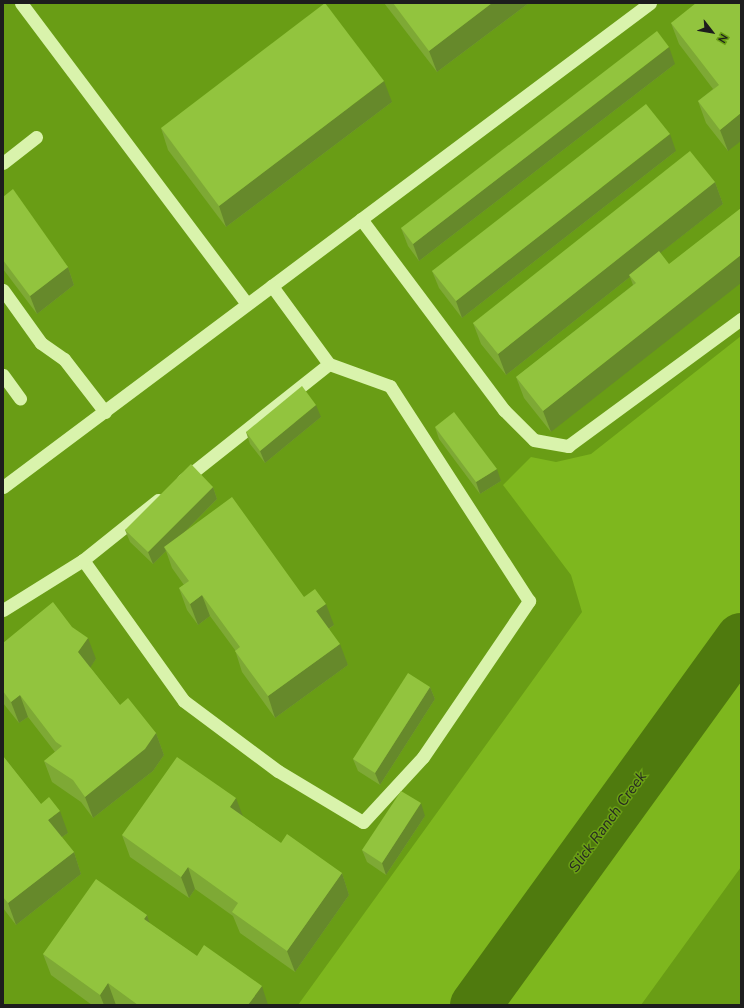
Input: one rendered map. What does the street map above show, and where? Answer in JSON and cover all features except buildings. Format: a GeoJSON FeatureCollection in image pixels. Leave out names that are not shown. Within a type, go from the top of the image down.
{"type":"FeatureCollection","features":[{"type":"Feature","properties":{"kind":"lane"},"geometry":{"type":"LineString","coordinates":[[21,3],[247,304]]}},
{"type":"Feature","properties":{"kind":"lane"},"geometry":{"type":"LineString","coordinates":[[3,487],[650,3]]}},
{"type":"Feature","properties":{"kind":"lane"},"geometry":{"type":"LineString","coordinates":[[3,163],[36,137]]}},
{"type":"Feature","properties":{"kind":"lane"},"geometry":{"type":"LineString","coordinates":[[361,220],[504,410],[534,440],[568,446],[741,319]]}},
{"type":"Feature","properties":{"kind":"lane"},"geometry":{"type":"LineString","coordinates":[[83,560],[184,702],[278,772],[363,822],[423,757],[529,601],[390,386],[328,364],[272,286]]}},
{"type":"Feature","properties":{"kind":"lane"},"geometry":{"type":"LineString","coordinates":[[3,290],[41,342],[64,360],[104,412]]}},
{"type":"Feature","properties":{"kind":"lane"},"geometry":{"type":"LineString","coordinates":[[3,610],[83,560],[328,364]]}},
{"type":"Feature","properties":{"kind":"lane"},"geometry":{"type":"LineString","coordinates":[[3,374],[20,398]]}},
{"type":"Feature","properties":{"kind":"green space"},"geometry":{"type":"Polygon","coordinates":[[[741,336],[741,867],[641,1005],[298,1005],[582,612],[571,575],[503,485],[531,457],[556,462],[591,454],[741,336]]]}},
{"type":"Feature","properties":{"kind":"waterway","name":"Slick Ranch Creek"},"geometry":{"type":"LineString","coordinates":[[475,1005],[741,638]]}}]}
